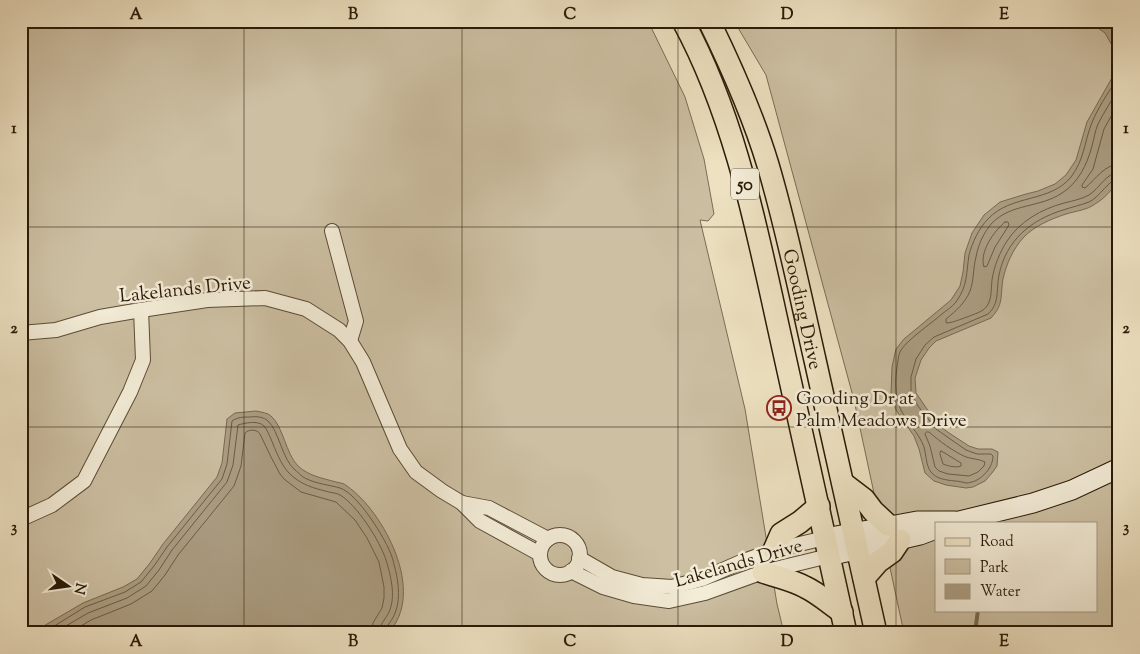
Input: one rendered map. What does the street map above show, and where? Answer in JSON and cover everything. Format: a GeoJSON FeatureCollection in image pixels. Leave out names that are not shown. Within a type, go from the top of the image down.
{"type":"FeatureCollection","features":[{"type":"Feature","properties":{"kind":"main road","name":"Gooding Drive"},"geometry":{"type":"LineString","coordinates":[[683,21],[704,64],[721,108],[750,203],[846,633]]}},
{"type":"Feature","properties":{"kind":"main road","name":"Gooding Drive"},"geometry":{"type":"LineString","coordinates":[[709,21],[739,85],[767,163],[790,247],[876,633]]}},
{"type":"Feature","properties":{"kind":"main road"},"geometry":{"type":"LineString","coordinates":[[844,483],[864,499],[894,533],[892,552],[878,562],[864,578]]}},
{"type":"Feature","properties":{"kind":"main road"},"geometry":{"type":"LineString","coordinates":[[774,550],[781,534],[800,522],[819,506]]}},
{"type":"Feature","properties":{"kind":"main road"},"geometry":{"type":"LineString","coordinates":[[763,572],[807,588],[842,612]]}},
{"type":"Feature","properties":{"kind":"street"},"geometry":{"type":"LineString","coordinates":[[332,231],[356,321],[350,341]]}},
{"type":"Feature","properties":{"kind":"street","name":"Lakelands Drive"},"geometry":{"type":"LineString","coordinates":[[21,333],[56,330],[100,317],[207,300],[265,298],[306,309],[339,330],[350,341],[362,362],[400,449],[416,472],[462,503]]}},
{"type":"Feature","properties":{"kind":"street"},"geometry":{"type":"LineString","coordinates":[[21,519],[52,505],[84,481],[130,392],[143,360],[141,310]]}},
{"type":"Feature","properties":{"kind":"street"},"geometry":{"type":"LineString","coordinates":[[827,547],[894,533],[917,521],[953,522],[1033,503],[1072,490],[1119,468]]}},
{"type":"Feature","properties":{"kind":"street"},"geometry":{"type":"LineString","coordinates":[[462,503],[489,508],[548,539]]}},
{"type":"Feature","properties":{"kind":"street"},"geometry":{"type":"LineString","coordinates":[[462,503],[480,521],[540,554]]}},
{"type":"Feature","properties":{"kind":"street"},"geometry":{"type":"LineString","coordinates":[[894,533],[920,535],[935,528]]}},
{"type":"Feature","properties":{"kind":"street"},"geometry":{"type":"LineString","coordinates":[[558,535],[570,538],[577,546],[579,558],[575,568],[559,575],[547,571],[540,560],[540,554],[542,546],[548,539],[558,535]]}},
{"type":"Feature","properties":{"kind":"street","name":"Lakelands Drive"},"geometry":{"type":"LineString","coordinates":[[579,558],[612,577],[642,585],[672,586],[702,579],[774,550],[827,547]]}},
{"type":"Feature","properties":{"kind":"street","name":"Lakelands Drive"},"geometry":{"type":"LineString","coordinates":[[571,571],[603,587],[634,596],[668,601],[705,593],[827,547]]}},
{"type":"Feature","properties":{"kind":"green space"},"geometry":{"type":"Polygon","coordinates":[[[21,21],[648,21],[685,97],[704,159],[714,214],[708,221],[700,220],[745,409],[777,604],[784,633],[21,633],[21,21]]]}},
{"type":"Feature","properties":{"kind":"green space"},"geometry":{"type":"Polygon","coordinates":[[[734,21],[1119,21],[1119,633],[904,633],[854,400],[766,75],[734,21]]]}},
{"type":"Feature","properties":{"kind":"water"},"geometry":{"type":"Polygon","coordinates":[[[1088,21],[1119,21],[1119,179],[1112,190],[1092,206],[1037,226],[1027,234],[1016,247],[1008,263],[1003,279],[1000,304],[991,318],[936,341],[921,360],[915,378],[916,393],[938,425],[969,446],[978,449],[992,449],[998,452],[997,466],[985,481],[966,488],[946,485],[934,481],[925,473],[914,436],[896,410],[891,393],[892,367],[896,349],[904,339],[951,300],[960,286],[965,253],[972,233],[984,215],[1000,202],[1055,184],[1066,175],[1076,160],[1087,122],[1113,76],[1115,62],[1113,47],[1105,33],[1088,21]]]}},
{"type":"Feature","properties":{"kind":"water"},"geometry":{"type":"Polygon","coordinates":[[[256,411],[268,414],[279,426],[290,455],[298,466],[321,478],[346,485],[361,498],[387,533],[396,554],[402,576],[403,597],[399,616],[388,633],[36,633],[42,627],[83,603],[123,587],[137,579],[217,477],[222,463],[227,419],[235,413],[256,411]]]}},
{"type":"Feature","properties":{"kind":"waterway"},"geometry":{"type":"LineString","coordinates":[[978,612],[976,625],[982,633]]}},
{"type":"Feature","properties":{"kind":"place","name":"Gooding Dr at Palm Meadows Drive"},"geometry":{"type":"Point","coordinates":[779,408]}}]}
